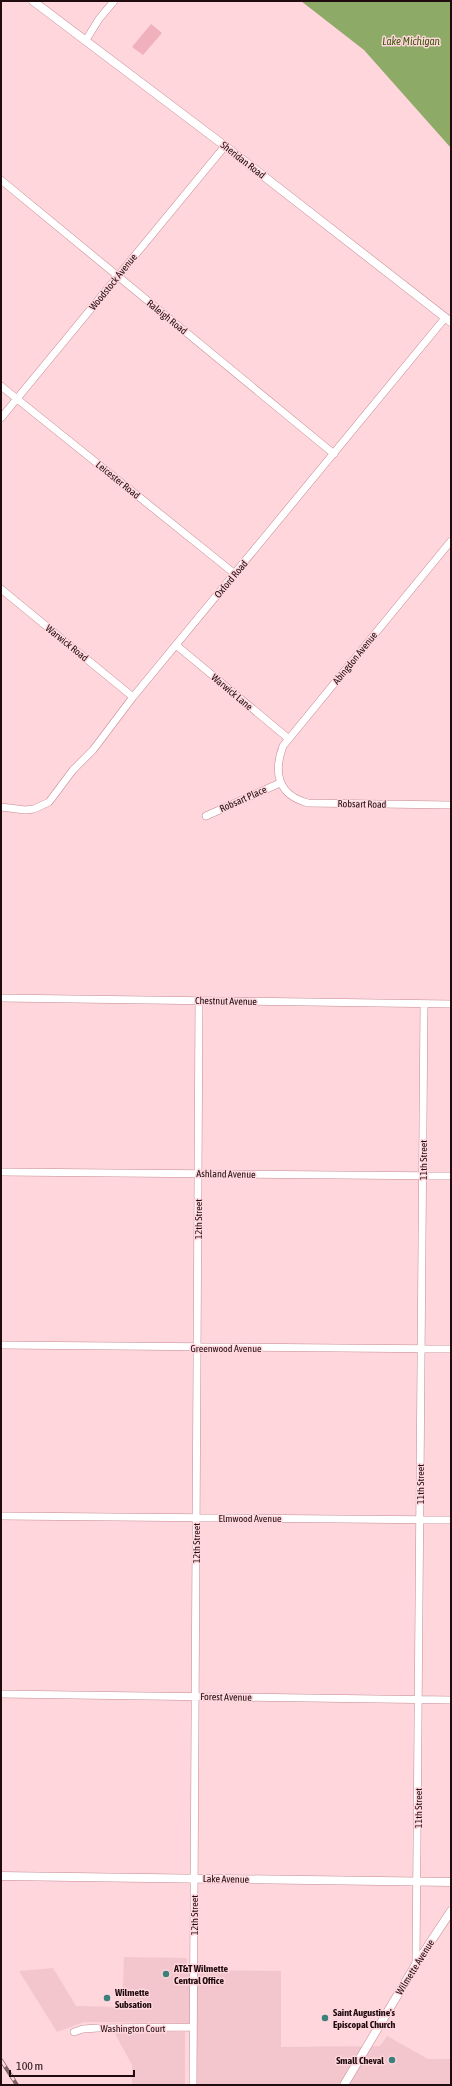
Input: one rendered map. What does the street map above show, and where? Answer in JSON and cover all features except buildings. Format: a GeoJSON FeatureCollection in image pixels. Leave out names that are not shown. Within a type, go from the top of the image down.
{"type":"FeatureCollection","features":[{"type":"Feature","properties":{"kind":"street","name":"Sheridan Road"},"geometry":{"type":"LineString","coordinates":[[33,1],[225,146],[448,320]]}},
{"type":"Feature","properties":{"kind":"street"},"geometry":{"type":"LineString","coordinates":[[86,40],[114,1]]}},
{"type":"Feature","properties":{"kind":"street","name":"Woodstock Avenue"},"geometry":{"type":"LineString","coordinates":[[1,418],[225,146]]}},
{"type":"Feature","properties":{"kind":"street","name":"Raleigh Road"},"geometry":{"type":"LineString","coordinates":[[1,180],[334,454]]}},
{"type":"Feature","properties":{"kind":"street","name":"Oxford Road"},"geometry":{"type":"LineString","coordinates":[[1,808],[34,809],[49,802],[73,770],[93,750],[133,697],[334,454],[448,320]]}},
{"type":"Feature","properties":{"kind":"street","name":"Leicester Road"},"geometry":{"type":"LineString","coordinates":[[1,386],[235,574]]}},
{"type":"Feature","properties":{"kind":"street","name":"Abingdon Avenue"},"geometry":{"type":"LineString","coordinates":[[280,783],[278,761],[283,746],[451,541]]}},
{"type":"Feature","properties":{"kind":"street","name":"Warwick Road"},"geometry":{"type":"LineString","coordinates":[[1,589],[133,697]]}},
{"type":"Feature","properties":{"kind":"street","name":"Warwick Lane"},"geometry":{"type":"LineString","coordinates":[[176,645],[288,739]]}},
{"type":"Feature","properties":{"kind":"street","name":"Robsart Road"},"geometry":{"type":"LineString","coordinates":[[280,783],[290,795],[308,803],[451,805]]}},
{"type":"Feature","properties":{"kind":"street","name":"Robsart Place"},"geometry":{"type":"LineString","coordinates":[[206,816],[280,783]]}},
{"type":"Feature","properties":{"kind":"street","name":"Chestnut Avenue"},"geometry":{"type":"LineString","coordinates":[[1,998],[451,1004]]}},
{"type":"Feature","properties":{"kind":"street","name":"12th Street"},"geometry":{"type":"LineString","coordinates":[[193,2085],[199,1001]]}},
{"type":"Feature","properties":{"kind":"street","name":"11th Street"},"geometry":{"type":"LineString","coordinates":[[416,1964],[424,1004]]}},
{"type":"Feature","properties":{"kind":"street","name":"Ashland Avenue"},"geometry":{"type":"LineString","coordinates":[[1,1172],[451,1176]]}},
{"type":"Feature","properties":{"kind":"street","name":"Greenwood Avenue"},"geometry":{"type":"LineString","coordinates":[[1,1346],[451,1350]]}},
{"type":"Feature","properties":{"kind":"street","name":"Elmwood Avenue"},"geometry":{"type":"LineString","coordinates":[[1,1516],[451,1520]]}},
{"type":"Feature","properties":{"kind":"street","name":"Forest Avenue"},"geometry":{"type":"LineString","coordinates":[[1,1694],[451,1700]]}},
{"type":"Feature","properties":{"kind":"street","name":"Lake Avenue"},"geometry":{"type":"LineString","coordinates":[[1,1876],[451,1882]]}},
{"type":"Feature","properties":{"kind":"street","name":"Wilmette Avenue"},"geometry":{"type":"LineString","coordinates":[[344,2085],[416,1964],[451,1911]]}},
{"type":"Feature","properties":{"kind":"street","name":"Washington Court"},"geometry":{"type":"LineString","coordinates":[[74,2032],[84,2029],[98,2028],[193,2027]]}},
{"type":"Feature","properties":{"kind":"shaded area"},"geometry":{"type":"Polygon","coordinates":[[[151,24],[162,33],[143,55],[132,47],[151,24]]]}},
{"type":"Feature","properties":{"kind":"shaded area"},"geometry":{"type":"Polygon","coordinates":[[[124,1957],[187,1958],[187,1970],[281,1971],[281,2047],[380,2046],[387,2036],[428,2059],[451,2059],[451,2085],[197,2085],[197,2023],[84,2022],[57,2032],[19,1971],[53,1968],[76,2006],[122,2007],[124,1957]]]}},
{"type":"Feature","properties":{"kind":"shaded area"},"geometry":{"type":"Polygon","coordinates":[[[113,2030],[185,2032],[185,2085],[132,2085],[132,2065],[113,2030]]]}},
{"type":"Feature","properties":{"kind":"water","name":"Lake Michigan"},"geometry":{"type":"Polygon","coordinates":[[[301,1],[451,1],[451,148],[364,50],[301,1]]]}},
{"type":"Feature","properties":{"kind":"railway"},"geometry":{"type":"LineString","coordinates":[[1,2060],[17,2085]]}},
{"type":"Feature","properties":{"kind":"place","name":"AT&T Wilmette Central Office"},"geometry":{"type":"Point","coordinates":[166,1974]}},
{"type":"Feature","properties":{"kind":"place","name":"Wilmette Subsation"},"geometry":{"type":"Point","coordinates":[107,1998]}},
{"type":"Feature","properties":{"kind":"place","name":"Saint Augustine's Episcopal Church"},"geometry":{"type":"Point","coordinates":[325,2018]}},
{"type":"Feature","properties":{"kind":"place","name":"Small Cheval"},"geometry":{"type":"Point","coordinates":[392,2060]}}]}
